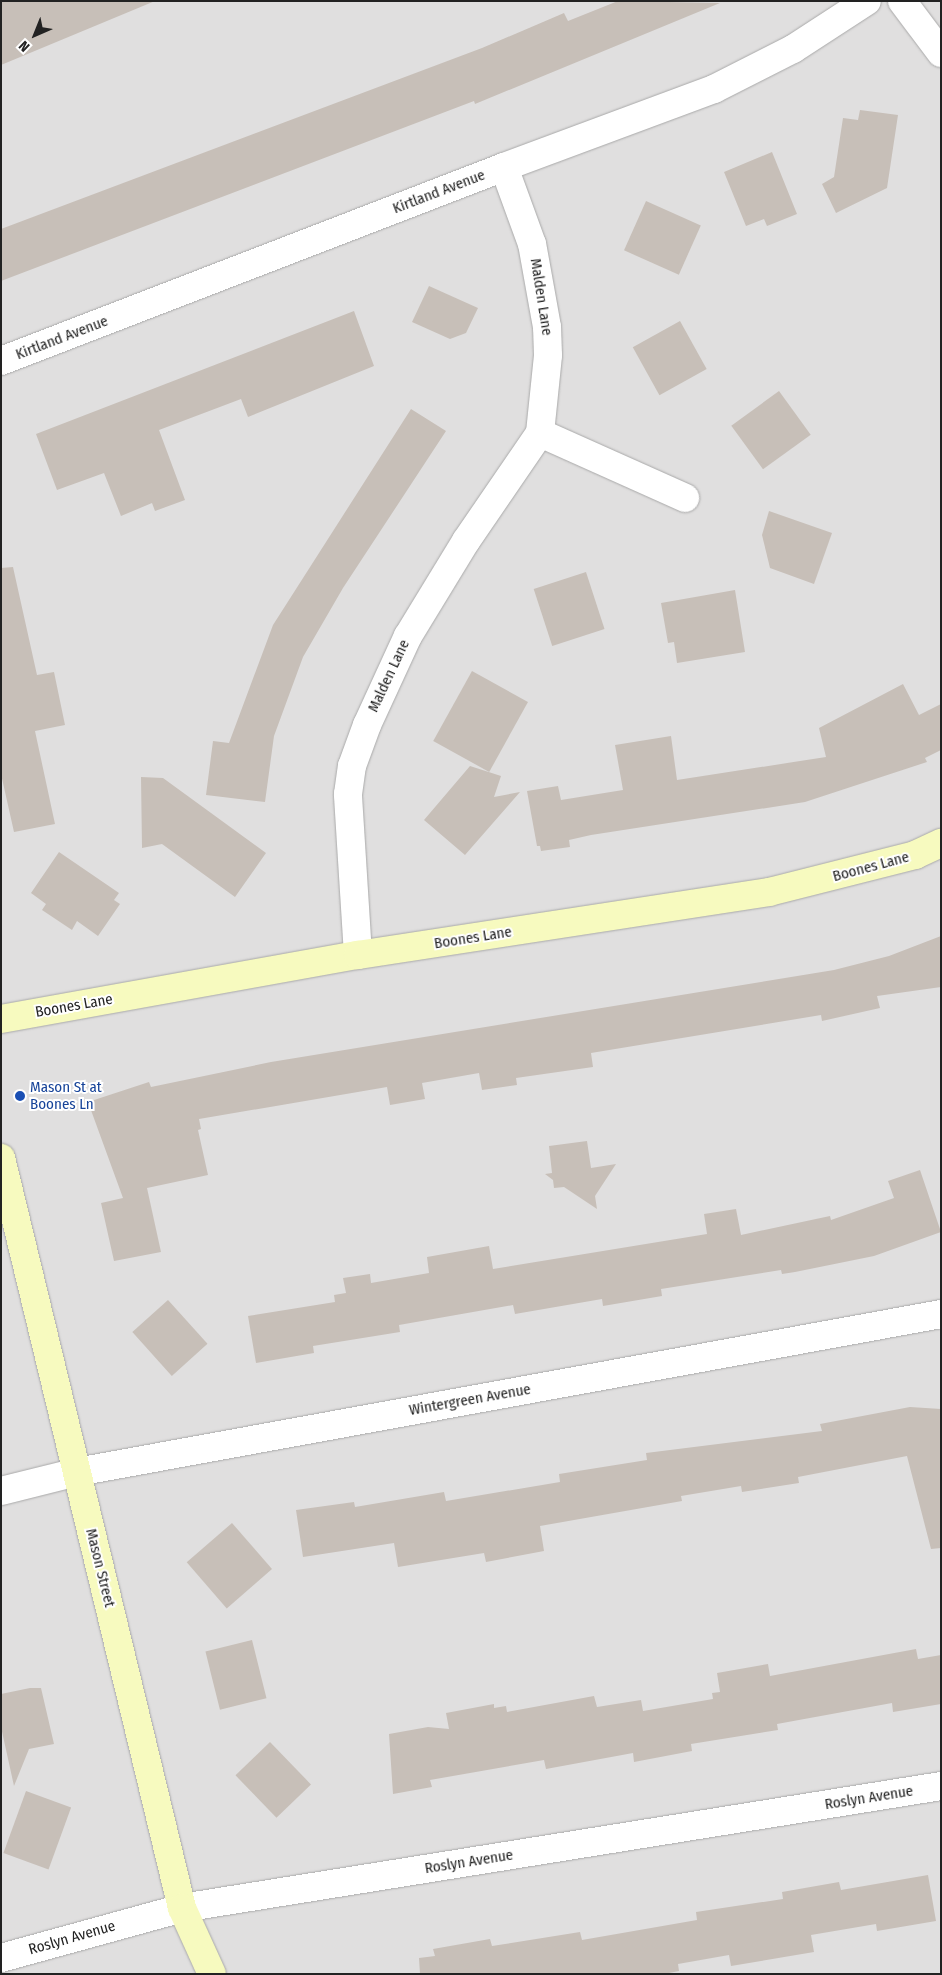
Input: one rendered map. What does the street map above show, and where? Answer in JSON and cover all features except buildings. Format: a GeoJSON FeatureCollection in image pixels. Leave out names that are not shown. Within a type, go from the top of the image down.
{"type":"FeatureCollection","features":[{"type":"Feature","properties":{"kind":"street","name":"Kirtland Avenue"},"geometry":{"type":"LineString","coordinates":[[1,361],[504,167],[722,86],[793,49],[867,1]]}},
{"type":"Feature","properties":{"kind":"street"},"geometry":{"type":"LineString","coordinates":[[902,1],[941,53]]}},
{"type":"Feature","properties":{"kind":"street","name":"Malden Lane"},"geometry":{"type":"LineString","coordinates":[[358,955],[347,814],[348,794],[358,750],[408,636],[466,541],[540,433],[548,355],[547,327],[532,244],[504,167]]}},
{"type":"Feature","properties":{"kind":"street"},"geometry":{"type":"LineString","coordinates":[[540,433],[685,498]]}},
{"type":"Feature","properties":{"kind":"street","name":"Boones Lane"},"geometry":{"type":"LineString","coordinates":[[1,1019],[358,955],[769,892],[915,855],[941,843]]}},
{"type":"Feature","properties":{"kind":"street","name":"Mason Street"},"geometry":{"type":"LineString","coordinates":[[1,1158],[182,1908],[212,1974]]}},
{"type":"Feature","properties":{"kind":"street","name":"Wintergreen Avenue"},"geometry":{"type":"LineString","coordinates":[[1,1491],[77,1472],[941,1314]]}},
{"type":"Feature","properties":{"kind":"street","name":"Roslyn Avenue"},"geometry":{"type":"LineString","coordinates":[[1,1958],[182,1908],[941,1786]]}},
{"type":"Feature","properties":{"kind":"shaded area"},"geometry":{"type":"Polygon","coordinates":[[[1,1],[941,1],[941,1974],[1,1974],[1,1]]]}},
{"type":"Feature","properties":{"kind":"place","name":"Mason St at Boones Ln"},"geometry":{"type":"Point","coordinates":[20,1096]}}]}
